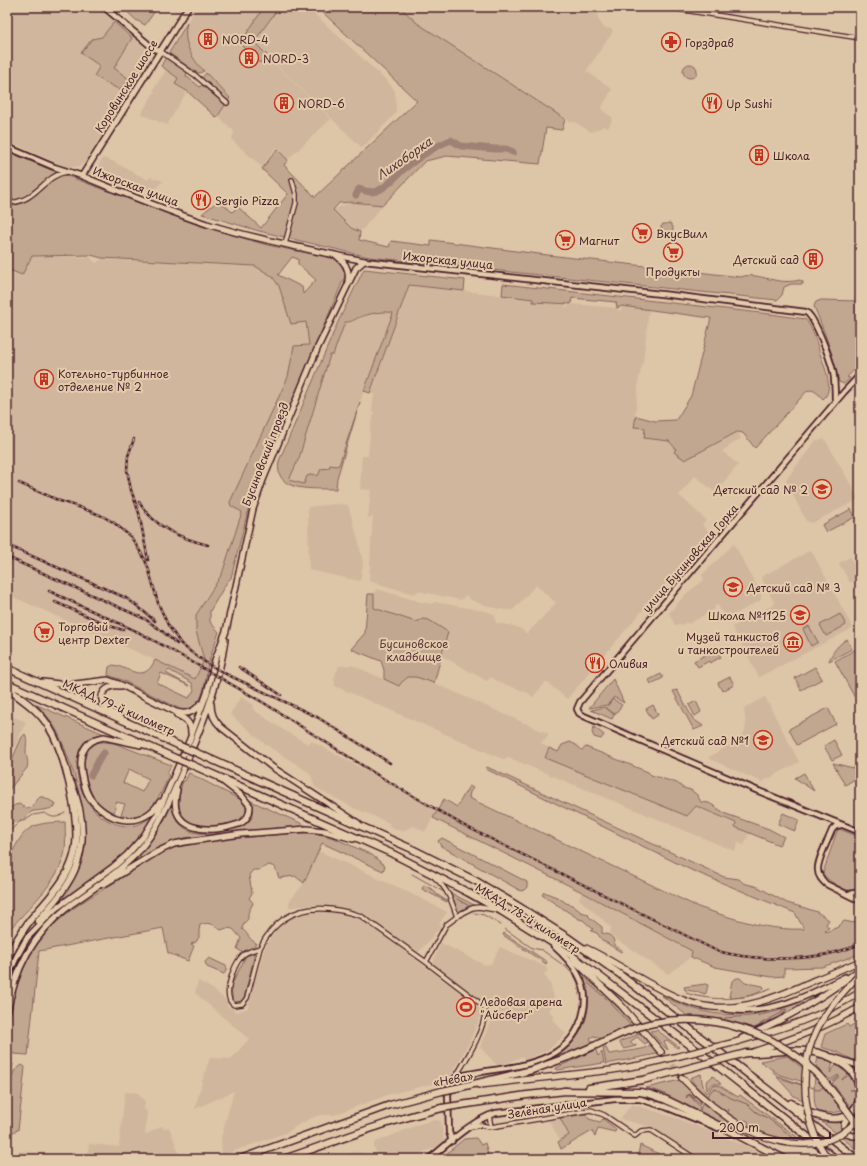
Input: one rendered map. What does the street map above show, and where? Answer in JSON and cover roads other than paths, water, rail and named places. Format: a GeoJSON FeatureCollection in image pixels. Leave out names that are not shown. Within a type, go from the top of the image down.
{"type":"FeatureCollection","features":[{"type":"Feature","properties":{"kind":"highway","name":"МКАД, 79-й километр"},"geometry":{"type":"LineString","coordinates":[[7,668],[223,764]]}},
{"type":"Feature","properties":{"kind":"highway"},"geometry":{"type":"LineString","coordinates":[[7,683],[216,776]]}},
{"type":"Feature","properties":{"kind":"highway"},"geometry":{"type":"LineString","coordinates":[[7,688],[38,712],[50,727],[65,769],[75,815],[76,834],[74,855],[63,880],[24,929],[7,958]]}},
{"type":"Feature","properties":{"kind":"highway","name":"МКАД, 78-й километр"},"geometry":{"type":"LineString","coordinates":[[223,764],[412,849],[476,882],[518,906],[577,944],[618,973],[769,1090]]}},
{"type":"Feature","properties":{"kind":"highway","name":"МКАД, 78-й километр"},"geometry":{"type":"LineString","coordinates":[[216,776],[427,871],[501,911],[545,938],[567,952],[674,1032],[836,1159]]}},
{"type":"Feature","properties":{"kind":"highway"},"geometry":{"type":"LineString","coordinates":[[461,1088],[532,1070],[568,1057],[617,1035],[653,1023],[696,1019],[730,1025],[768,1039],[798,1057],[829,1087],[860,1128]]}},
{"type":"Feature","properties":{"kind":"highway"},"geometry":{"type":"LineString","coordinates":[[284,1159],[346,1136],[411,1115],[461,1104],[621,1084],[693,1068],[746,1053],[762,1054],[784,1050],[798,1050],[824,1054],[848,1068],[854,1074],[860,1090]]}},
{"type":"Feature","properties":{"kind":"highway","name":"«Нева»"},"geometry":{"type":"LineString","coordinates":[[240,1159],[338,1123],[413,1098],[461,1088]]}},
{"type":"Feature","properties":{"kind":"highway"},"geometry":{"type":"LineString","coordinates":[[769,1090],[798,1108],[831,1120],[849,1115],[855,1109],[860,1097]]}},
{"type":"Feature","properties":{"kind":"highway"},"geometry":{"type":"LineString","coordinates":[[769,1090],[857,1159]]}},
{"type":"Feature","properties":{"kind":"highway"},"geometry":{"type":"LineString","coordinates":[[563,1092],[650,1093],[707,1119],[747,1141],[785,1159]]}},
{"type":"Feature","properties":{"kind":"main road","name":"Коровинское шоссе"},"geometry":{"type":"LineString","coordinates":[[82,176],[188,7]]}},
{"type":"Feature","properties":{"kind":"main road","name":"Ижорская улица"},"geometry":{"type":"LineString","coordinates":[[82,176],[152,204],[206,223],[285,244],[364,261]]}},
{"type":"Feature","properties":{"kind":"main road"},"geometry":{"type":"LineString","coordinates":[[334,254],[344,262],[348,272],[344,292]]}},
{"type":"Feature","properties":{"kind":"main road"},"geometry":{"type":"LineString","coordinates":[[344,292],[356,268],[364,261]]}},
{"type":"Feature","properties":{"kind":"main road","name":"Бусиновский проезд"},"geometry":{"type":"LineString","coordinates":[[226,631],[253,509],[263,480],[318,347],[344,292]]}},
{"type":"Feature","properties":{"kind":"main road"},"geometry":{"type":"LineString","coordinates":[[26,939],[55,908],[113,867],[131,851],[150,827],[158,813],[190,739],[207,692],[215,660],[226,631]]}},
{"type":"Feature","properties":{"kind":"main road"},"geometry":{"type":"LineString","coordinates":[[7,1014],[16,979],[31,946],[55,918],[122,867],[139,851],[158,825],[180,779],[211,700],[222,660],[226,631]]}},
{"type":"Feature","properties":{"kind":"main road"},"geometry":{"type":"LineString","coordinates":[[36,681],[67,686],[108,680],[182,714],[188,714],[197,709],[207,692]]}},
{"type":"Feature","properties":{"kind":"main road"},"geometry":{"type":"LineString","coordinates":[[123,720],[106,707],[103,702],[102,694],[111,686],[120,686],[184,718],[190,727],[190,739]]}},
{"type":"Feature","properties":{"kind":"main road"},"geometry":{"type":"LineString","coordinates":[[211,700],[214,720],[221,727],[272,766],[368,828]]}},
{"type":"Feature","properties":{"kind":"main road"},"geometry":{"type":"LineString","coordinates":[[153,748],[109,738],[94,740],[86,746],[82,754],[81,764],[84,784],[89,797],[97,806],[110,816],[127,821],[141,819],[148,815],[157,807],[165,794]]}},
{"type":"Feature","properties":{"kind":"main road"},"geometry":{"type":"LineString","coordinates":[[7,978],[16,956],[26,939],[68,883],[77,865],[83,833],[82,821],[74,789],[65,769]]}},
{"type":"Feature","properties":{"kind":"main road"},"geometry":{"type":"LineString","coordinates":[[180,779],[175,799],[175,807],[177,813],[186,824],[199,829],[217,828],[243,822],[249,815],[250,806],[242,796],[216,776]]}},
{"type":"Feature","properties":{"kind":"main road"},"geometry":{"type":"LineString","coordinates":[[86,894],[157,852],[174,844],[184,842],[241,834],[307,829],[326,831],[365,842]]}},
{"type":"Feature","properties":{"kind":"main road"},"geometry":{"type":"LineString","coordinates":[[577,944],[599,954],[682,1000],[696,1004],[735,1010],[769,1008],[788,1003],[807,996],[860,969]]}},
{"type":"Feature","properties":{"kind":"main road"},"geometry":{"type":"LineString","coordinates":[[567,952],[621,1005],[661,1052]]}},
{"type":"Feature","properties":{"kind":"main road"},"geometry":{"type":"LineString","coordinates":[[723,1008],[761,1002],[860,961]]}},
{"type":"Feature","properties":{"kind":"main road"},"geometry":{"type":"LineString","coordinates":[[732,1042],[770,1026],[805,1007],[860,969]]}},
{"type":"Feature","properties":{"kind":"main road"},"geometry":{"type":"LineString","coordinates":[[828,1159],[815,1134],[808,1114],[805,1094],[805,1074],[809,1049],[818,1029],[831,1007],[860,974]]}},
{"type":"Feature","properties":{"kind":"main road","name":"«Нева»"},"geometry":{"type":"LineString","coordinates":[[461,1088],[612,1070],[646,1064],[732,1042],[801,1022],[828,1011],[860,992]]}},
{"type":"Feature","properties":{"kind":"main road"},"geometry":{"type":"LineString","coordinates":[[746,1053],[800,1037],[827,1025],[860,1006]]}},
{"type":"Feature","properties":{"kind":"main road"},"geometry":{"type":"LineString","coordinates":[[824,1054],[860,1066]]}},
{"type":"Feature","properties":{"kind":"main road"},"geometry":{"type":"LineString","coordinates":[[682,1078],[706,1102],[731,1120],[746,1129],[774,1141],[796,1144],[820,1142],[842,1133],[860,1117]]}},
{"type":"Feature","properties":{"kind":"main road"},"geometry":{"type":"LineString","coordinates":[[849,1115],[844,1124],[845,1131],[853,1136],[860,1134]]}},
{"type":"Feature","properties":{"kind":"street"},"geometry":{"type":"LineString","coordinates":[[104,7],[153,48],[160,51],[195,76],[226,103]]}},
{"type":"Feature","properties":{"kind":"street"},"geometry":{"type":"LineString","coordinates":[[665,7],[860,38]]}},
{"type":"Feature","properties":{"kind":"street","name":"Ижорская улица"},"geometry":{"type":"LineString","coordinates":[[7,147],[54,167],[82,176]]}},
{"type":"Feature","properties":{"kind":"street"},"geometry":{"type":"LineString","coordinates":[[7,203],[17,203],[25,200],[56,176],[68,172]]}},
{"type":"Feature","properties":{"kind":"street"},"geometry":{"type":"LineString","coordinates":[[285,244],[296,203],[296,194],[292,180]]}},
{"type":"Feature","properties":{"kind":"street","name":"Ижорская улица"},"geometry":{"type":"LineString","coordinates":[[364,261],[679,296],[806,312],[811,316],[815,323],[831,364],[835,402]]}},
{"type":"Feature","properties":{"kind":"street","name":"улица Бусиновская Горка"},"geometry":{"type":"LineString","coordinates":[[824,818],[584,716],[577,709],[580,702],[835,402],[860,375]]}},
{"type":"Feature","properties":{"kind":"street"},"geometry":{"type":"LineString","coordinates":[[824,818],[860,832]]}},
{"type":"Feature","properties":{"kind":"street"},"geometry":{"type":"LineString","coordinates":[[824,818],[830,822],[832,830]]}},
{"type":"Feature","properties":{"kind":"street"},"geometry":{"type":"LineString","coordinates":[[842,825],[837,825],[832,830],[818,870],[822,881],[860,901]]}},
{"type":"Feature","properties":{"kind":"street"},"geometry":{"type":"LineString","coordinates":[[427,871],[446,889],[451,898],[457,918]]}},
{"type":"Feature","properties":{"kind":"street"},"geometry":{"type":"LineString","coordinates":[[845,893],[853,894],[860,892]]}},
{"type":"Feature","properties":{"kind":"street"},"geometry":{"type":"LineString","coordinates":[[426,962],[446,925],[467,910],[475,907],[501,911]]}},
{"type":"Feature","properties":{"kind":"street"},"geometry":{"type":"LineString","coordinates":[[260,948],[244,955],[240,959],[235,969],[228,994],[229,999],[234,1005],[242,1004],[247,998],[260,948],[277,924],[289,915],[303,910],[330,909],[361,916],[426,962],[485,1008],[485,1015],[481,1029],[449,1089],[449,1132],[452,1141]]}},
{"type":"Feature","properties":{"kind":"street"},"geometry":{"type":"LineString","coordinates":[[455,1078],[533,1063],[557,1052],[565,1046],[574,1035],[581,1022],[585,1006],[582,982],[576,970],[565,956],[545,938]]}},
{"type":"Feature","properties":{"kind":"street"},"geometry":{"type":"LineString","coordinates":[[429,1159],[482,1118],[489,1115],[615,1099],[640,1099],[661,1105],[691,1116],[747,1141]]}},
{"type":"Feature","properties":{"kind":"street","name":"Зелёная улица"},"geometry":{"type":"LineString","coordinates":[[491,1127],[591,1110],[604,1114],[635,1136],[641,1131],[651,1130],[696,1159]]}},
{"type":"Feature","properties":{"kind":"street"},"geometry":{"type":"LineString","coordinates":[[470,1127],[480,1125],[491,1127],[489,1115]]}},
{"type":"Feature","properties":{"kind":"street"},"geometry":{"type":"LineString","coordinates":[[292,1159],[309,1150]]}},
{"type":"Feature","properties":{"kind":"waterway","name":"Лихоборка"},"geometry":{"type":"LineString","coordinates":[[356,195],[359,189],[372,192],[381,189],[404,169],[421,157],[451,140],[461,146],[506,149],[513,152]]}},
{"type":"Feature","properties":{"kind":"waterway","name":"Лихоборка"},"geometry":{"type":"LineString","coordinates":[[91,775],[104,753]]}},
{"type":"Feature","properties":{"kind":"waterway","name":"Лихоборка"},"geometry":{"type":"LineString","coordinates":[[7,834],[19,822],[26,820],[33,815],[45,813],[55,817],[65,813]]}},
{"type":"Feature","properties":{"kind":"waterway"},"geometry":{"type":"LineString","coordinates":[[412,874],[444,892]]}},
{"type":"Feature","properties":{"kind":"waterway"},"geometry":{"type":"LineString","coordinates":[[457,899],[469,906]]}},
{"type":"Feature","properties":{"kind":"waterway"},"geometry":{"type":"LineString","coordinates":[[473,913],[484,915],[501,925]]}},
{"type":"Feature","properties":{"kind":"waterway"},"geometry":{"type":"LineString","coordinates":[[505,929],[532,948],[542,950],[566,967],[578,983],[579,995]]}},
{"type":"Feature","properties":{"kind":"waterway"},"geometry":{"type":"LineString","coordinates":[[588,983],[609,1001],[632,1027]]}},
{"type":"Feature","properties":{"kind":"waterway"},"geometry":{"type":"LineString","coordinates":[[686,993],[718,999],[750,996],[771,989]]}},
{"type":"Feature","properties":{"kind":"waterway"},"geometry":{"type":"LineString","coordinates":[[723,1022],[725,1018],[760,1015],[787,1010],[760,1024]]}},
{"type":"Feature","properties":{"kind":"waterway"},"geometry":{"type":"LineString","coordinates":[[636,1031],[641,1036]]}},
{"type":"Feature","properties":{"kind":"waterway"},"geometry":{"type":"LineString","coordinates":[[773,1072],[778,1076],[803,1085]]}},
{"type":"Feature","properties":{"kind":"waterway"},"geometry":{"type":"LineString","coordinates":[[829,1083],[839,1076]]}},
{"type":"Feature","properties":{"kind":"waterway"},"geometry":{"type":"LineString","coordinates":[[808,1086],[819,1090],[825,1086]]}},
{"type":"Feature","properties":{"kind":"waterway"},"geometry":{"type":"LineString","coordinates":[[707,1096],[714,1088],[731,1098],[747,1104],[796,1140]]}},
{"type":"Feature","properties":{"kind":"waterway"},"geometry":{"type":"LineString","coordinates":[[686,1097],[689,1094],[699,1104],[700,1103]]}},
{"type":"Feature","properties":{"kind":"tunnel"},"geometry":{"type":"LineString","coordinates":[[661,1052],[682,1078]]}},
{"type":"Feature","properties":{"kind":"railway"},"geometry":{"type":"LineString","coordinates":[[134,439],[128,456],[127,470],[131,490],[139,513],[148,560]]}},
{"type":"Feature","properties":{"kind":"railway"},"geometry":{"type":"LineString","coordinates":[[19,483],[60,501],[100,515],[113,522],[131,537],[148,567],[158,603],[168,625],[181,644],[191,652],[224,673],[317,717],[390,763]]}},
{"type":"Feature","properties":{"kind":"railway"},"geometry":{"type":"LineString","coordinates":[[139,502],[153,519],[169,531],[208,545]]}},
{"type":"Feature","properties":{"kind":"railway"},"geometry":{"type":"LineString","coordinates":[[7,545],[126,598],[155,621]]}},
{"type":"Feature","properties":{"kind":"railway"},"geometry":{"type":"LineString","coordinates":[[7,557],[145,619],[177,644]]}},
{"type":"Feature","properties":{"kind":"railway"},"geometry":{"type":"LineString","coordinates":[[49,591],[140,633],[171,650],[264,703],[379,776],[463,825],[717,951],[752,957],[789,958],[826,954],[844,950],[860,944]]}},
{"type":"Feature","properties":{"kind":"railway"},"geometry":{"type":"LineString","coordinates":[[55,602],[110,626],[123,630]]}},
{"type":"Feature","properties":{"kind":"railway"},"geometry":{"type":"LineString","coordinates":[[239,667],[281,695]]}},
{"type":"Feature","properties":{"kind":"place","name":"NORD-4"},"geometry":{"type":"Point","coordinates":[208,39]}},
{"type":"Feature","properties":{"kind":"place","name":"Горздрав"},"geometry":{"type":"Point","coordinates":[671,42]}},
{"type":"Feature","properties":{"kind":"place","name":"NORD-3"},"geometry":{"type":"Point","coordinates":[249,58]}},
{"type":"Feature","properties":{"kind":"place","name":"NORD-6"},"geometry":{"type":"Point","coordinates":[284,103]}},
{"type":"Feature","properties":{"kind":"place","name":"Up Sushi"},"geometry":{"type":"Point","coordinates":[712,103]}},
{"type":"Feature","properties":{"kind":"place","name":"Школа"},"geometry":{"type":"Point","coordinates":[759,155]}},
{"type":"Feature","properties":{"kind":"place","name":"Sergio Pizza"},"geometry":{"type":"Point","coordinates":[201,200]}},
{"type":"Feature","properties":{"kind":"place","name":"ВкусВилл"},"geometry":{"type":"Point","coordinates":[642,233]}},
{"type":"Feature","properties":{"kind":"place","name":"Магнит"},"geometry":{"type":"Point","coordinates":[565,240]}},
{"type":"Feature","properties":{"kind":"place","name":"Продукты"},"geometry":{"type":"Point","coordinates":[673,252]}},
{"type":"Feature","properties":{"kind":"place","name":"Детский сад"},"geometry":{"type":"Point","coordinates":[813,259]}},
{"type":"Feature","properties":{"kind":"place","name":"Котельно-турбинное отделение № 2"},"geometry":{"type":"Point","coordinates":[44,379]}},
{"type":"Feature","properties":{"kind":"place","name":"Детский сад № 2"},"geometry":{"type":"Point","coordinates":[822,489]}},
{"type":"Feature","properties":{"kind":"place","name":"Детский сад № 3"},"geometry":{"type":"Point","coordinates":[733,587]}},
{"type":"Feature","properties":{"kind":"place","name":"Школа №1125"},"geometry":{"type":"Point","coordinates":[800,615]}},
{"type":"Feature","properties":{"kind":"place","name":"Торговый центр Dexter"},"geometry":{"type":"Point","coordinates":[44,632]}},
{"type":"Feature","properties":{"kind":"place","name":"Музей танкистов и танкостроителей"},"geometry":{"type":"Point","coordinates":[793,642]}},
{"type":"Feature","properties":{"kind":"place","name":"Оливия"},"geometry":{"type":"Point","coordinates":[595,663]}},
{"type":"Feature","properties":{"kind":"place","name":"Детский сад №1"},"geometry":{"type":"Point","coordinates":[763,740]}},
{"type":"Feature","properties":{"kind":"place","name":"Ледовая арена \"Айсберг\""},"geometry":{"type":"Point","coordinates":[466,1007]}},
{"type":"Feature","properties":{"kind":"park label","name":"Бусиновское кладбище"},"geometry":{"type":"Point","coordinates":[414,649]}}]}
